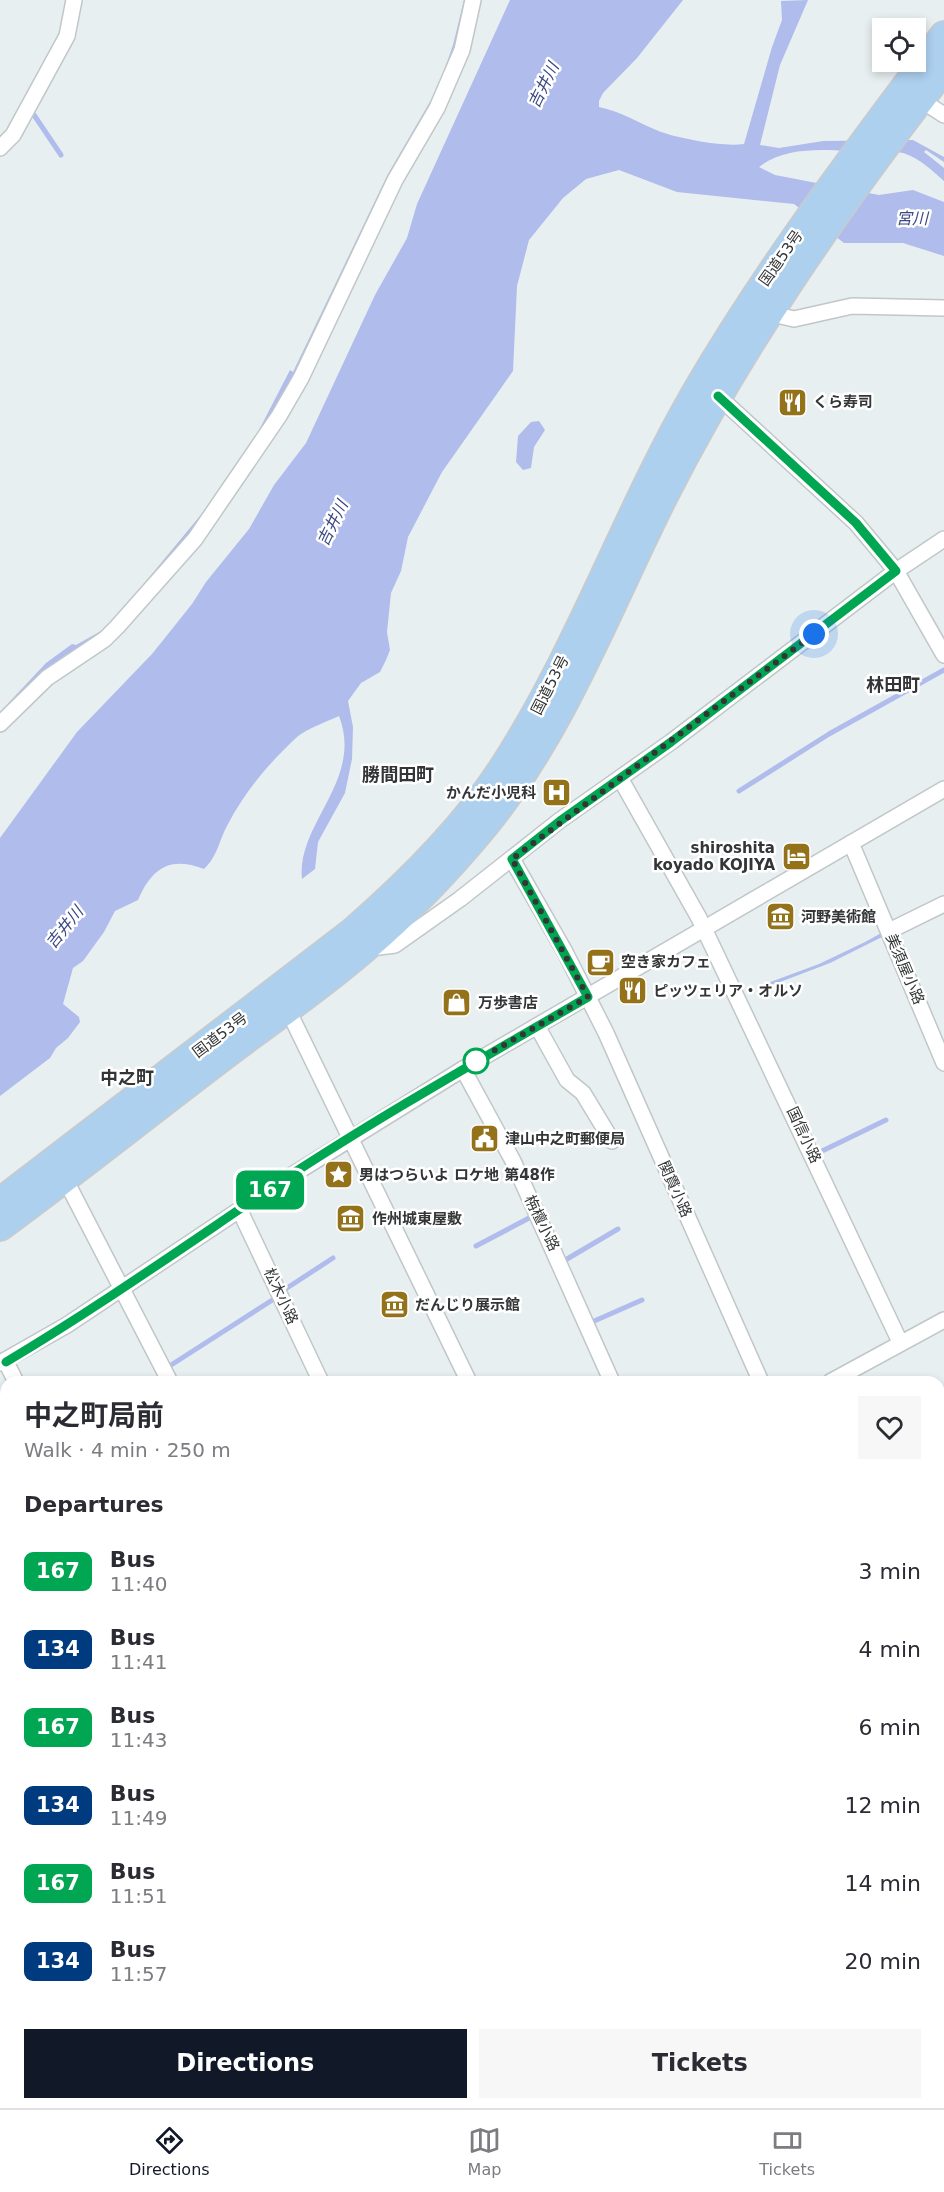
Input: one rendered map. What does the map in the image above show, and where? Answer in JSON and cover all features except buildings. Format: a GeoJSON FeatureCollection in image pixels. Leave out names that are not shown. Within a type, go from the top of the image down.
{"type":"FeatureCollection","features":[{"type":"Feature","properties":{"kind":"highway","name":"国道53号"},"geometry":{"type":"LineString","coordinates":[[0,1227],[365,949],[446,871],[488,821],[540,745],[586,661],[664,495],[718,396],[759,309],[773,285],[907,100],[944,35]]}},
{"type":"Feature","properties":{"kind":"highway","name":"国道53号"},"geometry":{"type":"LineString","coordinates":[[907,100],[944,69]]}},
{"type":"Feature","properties":{"kind":"highway","name":"国道53号"},"geometry":{"type":"LineString","coordinates":[[0,1202],[351,933],[389,900],[440,847],[501,772],[534,718],[578,632],[647,484],[695,394],[759,309]]}},
{"type":"Feature","properties":{"kind":"street"},"geometry":{"type":"LineString","coordinates":[[0,148],[13,135],[67,36],[74,0]]}},
{"type":"Feature","properties":{"kind":"street"},"geometry":{"type":"LineString","coordinates":[[0,724],[46,678],[105,639],[117,627],[195,538],[279,416],[301,378],[395,180],[446,89],[462,50],[473,0]]}},
{"type":"Feature","properties":{"kind":"street"},"geometry":{"type":"LineString","coordinates":[[907,100],[944,115]]}},
{"type":"Feature","properties":{"kind":"street"},"geometry":{"type":"LineString","coordinates":[[759,309],[794,319],[852,306],[884,304],[944,308]]}},
{"type":"Feature","properties":{"kind":"street"},"geometry":{"type":"LineString","coordinates":[[718,396],[856,523],[896,571],[944,655]]}},
{"type":"Feature","properties":{"kind":"street"},"geometry":{"type":"LineString","coordinates":[[365,949],[395,945],[671,742],[896,571],[944,539]]}},
{"type":"Feature","properties":{"kind":"street","name":"国信小路"},"geometry":{"type":"LineString","coordinates":[[620,778],[704,930],[776,1074],[900,1342]]}},
{"type":"Feature","properties":{"kind":"street"},"geometry":{"type":"LineString","coordinates":[[12,1376],[3,1362],[123,1288],[352,1138],[463,1069],[944,789]]}},
{"type":"Feature","properties":{"kind":"street","name":"美須屋小路"},"geometry":{"type":"LineString","coordinates":[[851,843],[944,1063]]}},
{"type":"Feature","properties":{"kind":"street","name":"関貫小路"},"geometry":{"type":"LineString","coordinates":[[512,859],[588,997],[758,1376]]}},
{"type":"Feature","properties":{"kind":"street"},"geometry":{"type":"LineString","coordinates":[[889,931],[944,904]]}},
{"type":"Feature","properties":{"kind":"street"},"geometry":{"type":"LineString","coordinates":[[287,1008],[467,1376]]}},
{"type":"Feature","properties":{"kind":"street"},"geometry":{"type":"LineString","coordinates":[[537,1026],[567,1080],[583,1093],[612,1142]]}},
{"type":"Feature","properties":{"kind":"street","name":"栴檀小路"},"geometry":{"type":"LineString","coordinates":[[463,1069],[513,1161],[609,1376]]}},
{"type":"Feature","properties":{"kind":"street"},"geometry":{"type":"LineString","coordinates":[[65,1179],[167,1376]]}},
{"type":"Feature","properties":{"kind":"street","name":"松木小路"},"geometry":{"type":"LineString","coordinates":[[240,1211],[318,1376]]}},
{"type":"Feature","properties":{"kind":"street"},"geometry":{"type":"LineString","coordinates":[[840,1376],[944,1320]]}},
{"type":"Feature","properties":{"kind":"water"},"geometry":{"type":"Polygon","coordinates":[[[464,0],[471,0],[460,49],[298,377],[213,509],[105,637],[0,718],[0,712],[46,663],[72,644],[76,645],[101,631],[118,615],[209,505],[258,432],[290,370],[293,372],[388,174],[438,88],[453,45],[464,0]]]}},
{"type":"Feature","properties":{"kind":"water"},"geometry":{"type":"Polygon","coordinates":[[[510,0],[683,0],[637,58],[603,93],[599,107],[670,135],[702,142],[735,145],[744,144],[782,20],[781,1],[808,0],[780,65],[760,145],[779,148],[823,141],[913,140],[944,157],[944,162],[926,150],[924,152],[944,168],[944,181],[916,159],[898,153],[799,151],[771,159],[759,167],[775,175],[879,195],[913,190],[944,202],[944,256],[903,243],[844,243],[794,204],[677,192],[619,170],[586,179],[563,198],[529,240],[517,286],[513,371],[442,472],[408,537],[401,571],[391,593],[387,632],[390,650],[380,672],[361,683],[348,701],[353,727],[352,759],[345,793],[318,842],[315,869],[302,879],[303,859],[309,839],[337,781],[343,761],[344,739],[339,716],[301,734],[268,767],[235,812],[215,853],[204,869],[181,864],[164,868],[149,880],[138,900],[115,911],[104,932],[83,961],[73,968],[63,1004],[79,1017],[80,1022],[50,1058],[0,1096],[0,838],[77,732],[152,654],[192,604],[206,582],[249,529],[274,485],[306,443],[375,295],[407,238],[417,204],[510,0]]]}},
{"type":"Feature","properties":{"kind":"water"},"geometry":{"type":"Polygon","coordinates":[[[539,421],[545,430],[534,447],[531,468],[523,470],[516,462],[518,436],[531,422],[539,421]]]}},
{"type":"Feature","properties":{"kind":"water"},"geometry":{"type":"Polygon","coordinates":[[[944,896],[886,935],[830,963],[767,987],[765,984],[819,964],[865,942],[885,931],[892,923],[944,896]]]}},
{"type":"Feature","properties":{"kind":"waterway"},"geometry":{"type":"LineString","coordinates":[[34,115],[61,155]]}},
{"type":"Feature","properties":{"kind":"waterway"},"geometry":{"type":"LineString","coordinates":[[739,791],[829,734],[944,670]]}},
{"type":"Feature","properties":{"kind":"waterway"},"geometry":{"type":"LineString","coordinates":[[818,1153],[886,1120]]}},
{"type":"Feature","properties":{"kind":"waterway"},"geometry":{"type":"LineString","coordinates":[[476,1246],[531,1217]]}},
{"type":"Feature","properties":{"kind":"waterway"},"geometry":{"type":"LineString","coordinates":[[567,1259],[618,1229]]}},
{"type":"Feature","properties":{"kind":"waterway"},"geometry":{"type":"LineString","coordinates":[[287,1288],[333,1258]]}},
{"type":"Feature","properties":{"kind":"waterway"},"geometry":{"type":"LineString","coordinates":[[168,1367],[277,1297]]}},
{"type":"Feature","properties":{"kind":"waterway"},"geometry":{"type":"LineString","coordinates":[[592,1322],[642,1300]]}},
{"type":"Feature","properties":{"kind":"bus line","name":"167"},"geometry":{"type":"LineString","coordinates":[[6,1362],[67,1325],[281,1182],[463,1069],[588,997],[512,859],[896,571],[856,523],[718,396]]}},
{"type":"Feature","properties":{"kind":"place","name":"くら寿司"},"geometry":{"type":"Point","coordinates":[792,402]}},
{"type":"Feature","properties":{"kind":"place","name":"かんだ小児科"},"geometry":{"type":"Point","coordinates":[557,793]}},
{"type":"Feature","properties":{"kind":"place","name":"shiroshita koyado KOJIYA"},"geometry":{"type":"Point","coordinates":[796,857]}},
{"type":"Feature","properties":{"kind":"place","name":"河野美術館"},"geometry":{"type":"Point","coordinates":[780,917]}},
{"type":"Feature","properties":{"kind":"place","name":"空き家カフェ"},"geometry":{"type":"Point","coordinates":[600,962]}},
{"type":"Feature","properties":{"kind":"place","name":"ピッツェリア・オルソ"},"geometry":{"type":"Point","coordinates":[632,991]}},
{"type":"Feature","properties":{"kind":"place","name":"万歩書店"},"geometry":{"type":"Point","coordinates":[457,1003]}},
{"type":"Feature","properties":{"kind":"place","name":"津山中之町郵便局"},"geometry":{"type":"Point","coordinates":[484,1139]}},
{"type":"Feature","properties":{"kind":"place","name":"男はつらいよ ロケ地 第48作"},"geometry":{"type":"Point","coordinates":[338,1175]}},
{"type":"Feature","properties":{"kind":"place","name":"作州城東屋敷"},"geometry":{"type":"Point","coordinates":[351,1219]}},
{"type":"Feature","properties":{"kind":"place","name":"だんじり展示館"},"geometry":{"type":"Point","coordinates":[394,1305]}},
{"type":"Feature","properties":{"kind":"district","name":"林田町"},"geometry":{"type":"Point","coordinates":[893,685]}},
{"type":"Feature","properties":{"kind":"district","name":"勝間田町"},"geometry":{"type":"Point","coordinates":[398,775]}},
{"type":"Feature","properties":{"kind":"district","name":"中之町"},"geometry":{"type":"Point","coordinates":[127,1078]}},
{"type":"Feature","properties":{"kind":"route"},"geometry":{"type":"LineString","coordinates":[[476,1061],[588,997],[512,859],[814,634]]}},
{"type":"Feature","properties":{"kind":"water label","name":"吉井川"},"geometry":{"type":"Point","coordinates":[543,85]}},
{"type":"Feature","properties":{"kind":"water label","name":"宮川"},"geometry":{"type":"Point","coordinates":[912,218]}},
{"type":"Feature","properties":{"kind":"water label","name":"吉井川"},"geometry":{"type":"Point","coordinates":[332,523]}},
{"type":"Feature","properties":{"kind":"water label","name":"吉井川"},"geometry":{"type":"Point","coordinates":[64,927]}}]}
